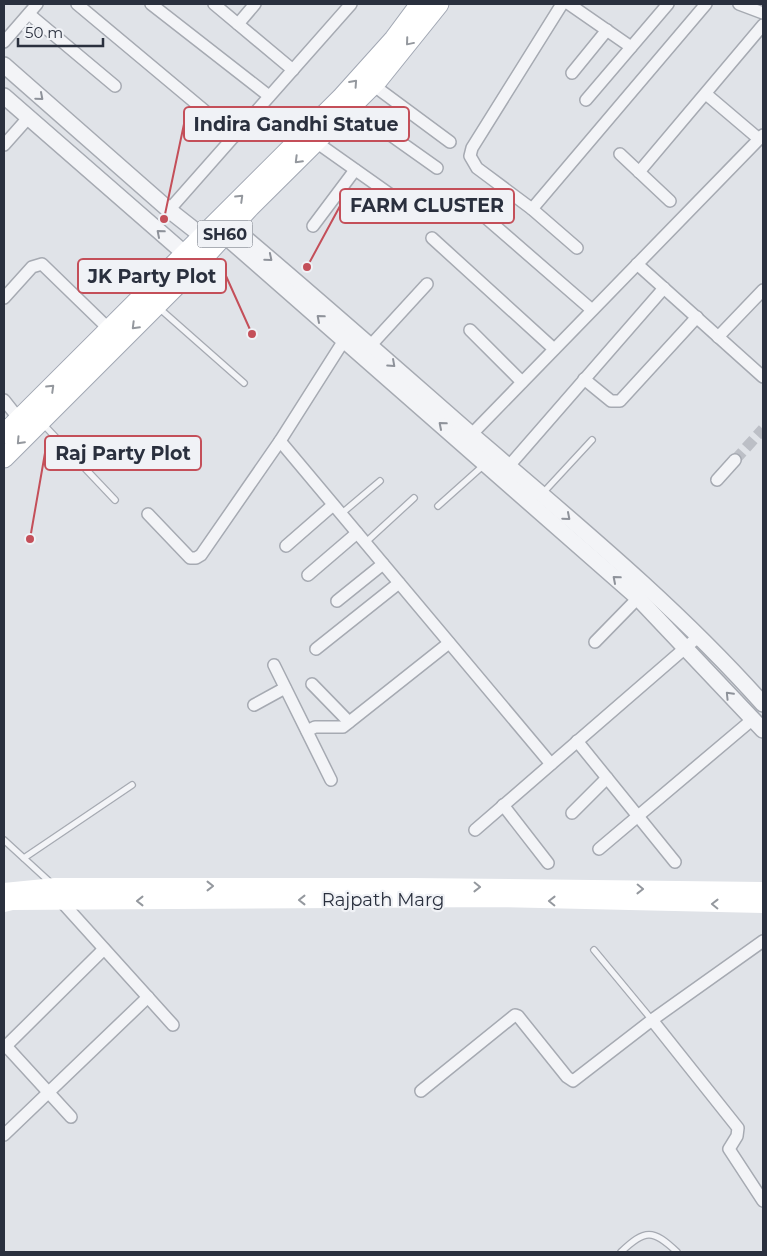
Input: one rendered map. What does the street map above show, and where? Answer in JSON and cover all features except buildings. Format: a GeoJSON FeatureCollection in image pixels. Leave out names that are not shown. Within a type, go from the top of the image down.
{"type":"FeatureCollection","features":[{"type":"Feature","properties":{"kind":"main road","name":"SH60"},"geometry":{"type":"LineString","coordinates":[[218,236],[394,39],[420,4]]}},
{"type":"Feature","properties":{"kind":"main road","name":"SH60"},"geometry":{"type":"LineString","coordinates":[[4,434],[110,330],[218,236],[316,142],[373,85],[439,4]]}},
{"type":"Feature","properties":{"kind":"main road","name":"SH60"},"geometry":{"type":"LineString","coordinates":[[4,458],[39,420],[156,305],[190,259]]}},
{"type":"Feature","properties":{"kind":"main road","name":"Rajpath Marg"},"geometry":{"type":"LineString","coordinates":[[4,904],[62,896],[413,886],[763,890]]}},
{"type":"Feature","properties":{"kind":"main road","name":"Rajpath Marg"},"geometry":{"type":"LineString","coordinates":[[4,891],[62,896],[501,900],[763,905]]}},
{"type":"Feature","properties":{"kind":"street"},"geometry":{"type":"LineString","coordinates":[[4,42],[37,4]]}},
{"type":"Feature","properties":{"kind":"street"},"geometry":{"type":"LineString","coordinates":[[77,4],[235,136]]}},
{"type":"Feature","properties":{"kind":"street"},"geometry":{"type":"LineString","coordinates":[[151,4],[269,96]]}},
{"type":"Feature","properties":{"kind":"street"},"geometry":{"type":"LineString","coordinates":[[214,4],[293,70]]}},
{"type":"Feature","properties":{"kind":"street"},"geometry":{"type":"LineString","coordinates":[[238,24],[255,4]]}},
{"type":"Feature","properties":{"kind":"street"},"geometry":{"type":"LineString","coordinates":[[169,210],[351,4]]}},
{"type":"Feature","properties":{"kind":"street"},"geometry":{"type":"LineString","coordinates":[[562,4],[472,148],[470,156],[477,168],[532,209],[577,248]]}},
{"type":"Feature","properties":{"kind":"street"},"geometry":{"type":"LineString","coordinates":[[569,4],[631,47]]}},
{"type":"Feature","properties":{"kind":"street"},"geometry":{"type":"LineString","coordinates":[[586,100],[668,4]]}},
{"type":"Feature","properties":{"kind":"street"},"geometry":{"type":"LineString","coordinates":[[532,209],[706,4]]}},
{"type":"Feature","properties":{"kind":"street"},"geometry":{"type":"LineString","coordinates":[[739,4],[763,13]]}},
{"type":"Feature","properties":{"kind":"street"},"geometry":{"type":"LineString","coordinates":[[28,14],[115,86]]}},
{"type":"Feature","properties":{"kind":"street"},"geometry":{"type":"LineString","coordinates":[[639,172],[763,25]]}},
{"type":"Feature","properties":{"kind":"street"},"geometry":{"type":"LineString","coordinates":[[572,73],[607,30]]}},
{"type":"Feature","properties":{"kind":"street"},"geometry":{"type":"LineString","coordinates":[[4,65],[169,210],[218,236],[348,334],[467,438],[509,466],[538,500],[638,598],[763,730]]}},
{"type":"Feature","properties":{"kind":"street"},"geometry":{"type":"LineString","coordinates":[[373,85],[450,142]]}},
{"type":"Feature","properties":{"kind":"street"},"geometry":{"type":"LineString","coordinates":[[467,438],[761,137],[706,94]]}},
{"type":"Feature","properties":{"kind":"street"},"geometry":{"type":"LineString","coordinates":[[4,96],[190,259]]}},
{"type":"Feature","properties":{"kind":"street"},"geometry":{"type":"LineString","coordinates":[[351,107],[437,168]]}},
{"type":"Feature","properties":{"kind":"street"},"geometry":{"type":"LineString","coordinates":[[4,145],[28,118]]}},
{"type":"Feature","properties":{"kind":"street"},"geometry":{"type":"LineString","coordinates":[[316,142],[415,212]]}},
{"type":"Feature","properties":{"kind":"street"},"geometry":{"type":"LineString","coordinates":[[620,154],[670,201]]}},
{"type":"Feature","properties":{"kind":"street"},"geometry":{"type":"LineString","coordinates":[[313,226],[355,170]]}},
{"type":"Feature","properties":{"kind":"street"},"geometry":{"type":"LineString","coordinates":[[463,198],[592,310]]}},
{"type":"Feature","properties":{"kind":"street"},"geometry":{"type":"LineString","coordinates":[[432,238],[554,349]]}},
{"type":"Feature","properties":{"kind":"street"},"geometry":{"type":"LineString","coordinates":[[4,298],[32,267],[42,264],[110,330]]}},
{"type":"Feature","properties":{"kind":"street"},"geometry":{"type":"LineString","coordinates":[[637,264],[763,376]]}},
{"type":"Feature","properties":{"kind":"street"},"geometry":{"type":"LineString","coordinates":[[371,345],[426,284]]}},
{"type":"Feature","properties":{"kind":"street"},"geometry":{"type":"LineString","coordinates":[[509,466],[664,288]]}},
{"type":"Feature","properties":{"kind":"street"},"geometry":{"type":"LineString","coordinates":[[718,336],[763,290]]}},
{"type":"Feature","properties":{"kind":"street"},"geometry":{"type":"LineString","coordinates":[[584,379],[610,402],[620,401],[697,318]]}},
{"type":"Feature","properties":{"kind":"street"},"geometry":{"type":"LineString","coordinates":[[470,330],[522,382]]}},
{"type":"Feature","properties":{"kind":"street"},"geometry":{"type":"LineString","coordinates":[[348,334],[371,345],[467,438],[486,464],[538,500],[699,636],[763,704]]}},
{"type":"Feature","properties":{"kind":"street"},"geometry":{"type":"LineString","coordinates":[[148,514],[190,558],[196,558],[280,441],[348,334]]}},
{"type":"Feature","properties":{"kind":"street"},"geometry":{"type":"LineString","coordinates":[[4,400],[19,419]]}},
{"type":"Feature","properties":{"kind":"street"},"geometry":{"type":"LineString","coordinates":[[280,441],[550,764]]}},
{"type":"Feature","properties":{"kind":"street"},"geometry":{"type":"LineString","coordinates":[[717,480],[735,460]]}},
{"type":"Feature","properties":{"kind":"street"},"geometry":{"type":"LineString","coordinates":[[286,546],[337,510]]}},
{"type":"Feature","properties":{"kind":"street"},"geometry":{"type":"LineString","coordinates":[[308,575],[357,534]]}},
{"type":"Feature","properties":{"kind":"street"},"geometry":{"type":"LineString","coordinates":[[337,601],[383,564]]}},
{"type":"Feature","properties":{"kind":"street"},"geometry":{"type":"LineString","coordinates":[[316,649],[399,583]]}},
{"type":"Feature","properties":{"kind":"street"},"geometry":{"type":"LineString","coordinates":[[596,642],[638,598]]}},
{"type":"Feature","properties":{"kind":"street"},"geometry":{"type":"LineString","coordinates":[[475,830],[699,636]]}},
{"type":"Feature","properties":{"kind":"street"},"geometry":{"type":"LineString","coordinates":[[307,731],[315,727],[343,727],[449,643]]}},
{"type":"Feature","properties":{"kind":"street"},"geometry":{"type":"LineString","coordinates":[[274,665],[331,780]]}},
{"type":"Feature","properties":{"kind":"street"},"geometry":{"type":"LineString","coordinates":[[312,684],[349,722]]}},
{"type":"Feature","properties":{"kind":"street"},"geometry":{"type":"LineString","coordinates":[[254,705],[286,688]]}},
{"type":"Feature","properties":{"kind":"street"},"geometry":{"type":"LineString","coordinates":[[599,849],[753,719]]}},
{"type":"Feature","properties":{"kind":"street"},"geometry":{"type":"LineString","coordinates":[[577,742],[675,862]]}},
{"type":"Feature","properties":{"kind":"street"},"geometry":{"type":"LineString","coordinates":[[572,813],[607,778]]}},
{"type":"Feature","properties":{"kind":"street"},"geometry":{"type":"LineString","coordinates":[[503,806],[548,863]]}},
{"type":"Feature","properties":{"kind":"street"},"geometry":{"type":"LineString","coordinates":[[62,896],[104,949],[173,1025]]}},
{"type":"Feature","properties":{"kind":"street"},"geometry":{"type":"LineString","coordinates":[[421,1091],[515,1014],[567,1077],[574,1081],[652,1020],[762,945]]}},
{"type":"Feature","properties":{"kind":"street"},"geometry":{"type":"LineString","coordinates":[[71,1116],[5,1047],[104,949]]}},
{"type":"Feature","properties":{"kind":"street"},"geometry":{"type":"LineString","coordinates":[[4,1134],[50,1093],[148,997]]}},
{"type":"Feature","properties":{"kind":"street"},"geometry":{"type":"LineString","coordinates":[[652,1020],[738,1128],[739,1132],[729,1149],[763,1201]]}},
{"type":"Feature","properties":{"kind":"lane"},"geometry":{"type":"LineString","coordinates":[[156,305],[244,383]]}},
{"type":"Feature","properties":{"kind":"lane"},"geometry":{"type":"LineString","coordinates":[[39,420],[115,500]]}},
{"type":"Feature","properties":{"kind":"lane"},"geometry":{"type":"LineString","coordinates":[[538,500],[592,440]]}},
{"type":"Feature","properties":{"kind":"lane"},"geometry":{"type":"LineString","coordinates":[[438,506],[486,464]]}},
{"type":"Feature","properties":{"kind":"lane"},"geometry":{"type":"LineString","coordinates":[[337,510],[380,481]]}},
{"type":"Feature","properties":{"kind":"lane"},"geometry":{"type":"LineString","coordinates":[[365,543],[414,498]]}},
{"type":"Feature","properties":{"kind":"lane"},"geometry":{"type":"LineString","coordinates":[[24,858],[132,785]]}},
{"type":"Feature","properties":{"kind":"lane"},"geometry":{"type":"LineString","coordinates":[[4,840],[62,896]]}},
{"type":"Feature","properties":{"kind":"lane"},"geometry":{"type":"LineString","coordinates":[[594,950],[652,1020]]}},
{"type":"Feature","properties":{"kind":"lane"},"geometry":{"type":"LineString","coordinates":[[621,1252],[639,1236],[647,1235],[661,1238],[677,1252]]}},
{"type":"Feature","properties":{"kind":"tunnel"},"geometry":{"type":"LineString","coordinates":[[735,460],[763,429]]}},
{"type":"Feature","properties":{"kind":"place","name":"Indira Gandhi Statue"},"geometry":{"type":"Point","coordinates":[164,219]}},
{"type":"Feature","properties":{"kind":"place","name":"FARM CLUSTER"},"geometry":{"type":"Point","coordinates":[307,267]}},
{"type":"Feature","properties":{"kind":"place","name":"JK Party Plot"},"geometry":{"type":"Point","coordinates":[252,334]}},
{"type":"Feature","properties":{"kind":"place","name":"Raj Party Plot"},"geometry":{"type":"Point","coordinates":[30,539]}}]}
